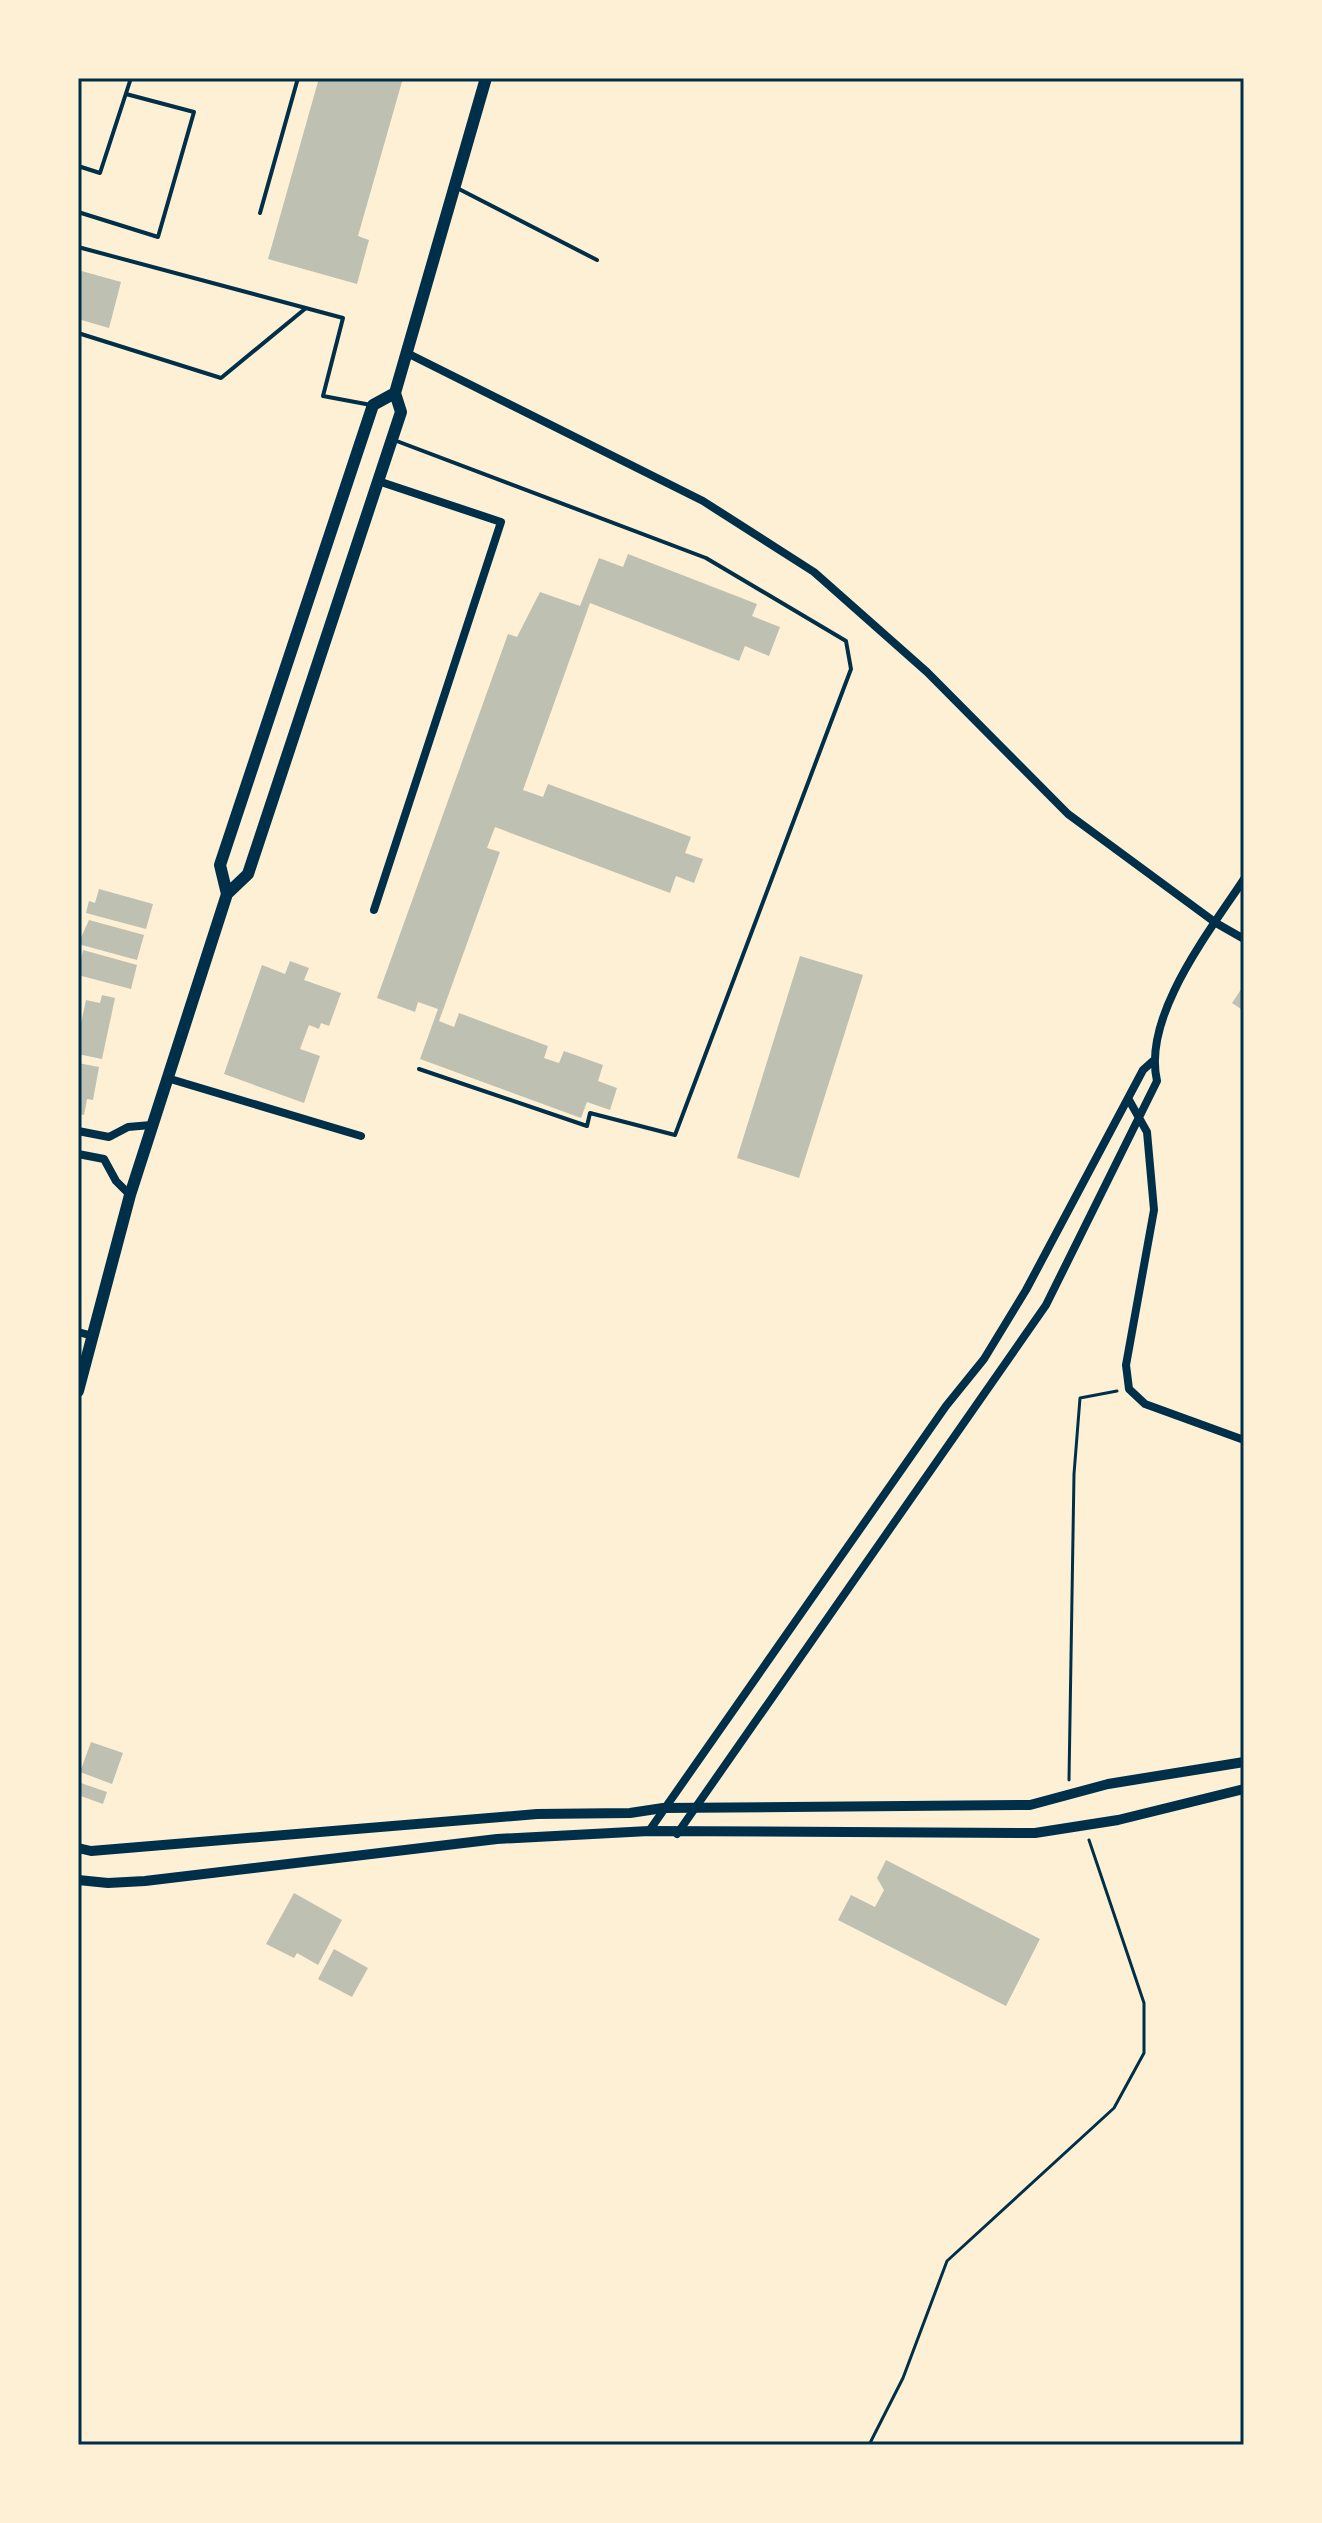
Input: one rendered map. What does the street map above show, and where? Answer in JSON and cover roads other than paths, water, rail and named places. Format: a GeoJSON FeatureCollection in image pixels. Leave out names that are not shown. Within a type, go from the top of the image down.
{"type":"FeatureCollection","features":[{"type":"Feature","properties":{"kind":"main road"},"geometry":{"type":"LineString","coordinates":[[78,1391],[130,1195],[227,894],[248,874],[401,412],[395,393],[486,78]]}},
{"type":"Feature","properties":{"kind":"main road"},"geometry":{"type":"LineString","coordinates":[[227,894],[220,865],[373,405],[395,393]]}},
{"type":"Feature","properties":{"kind":"street"},"geometry":{"type":"LineString","coordinates":[[407,353],[703,501],[814,572],[927,672],[1068,814],[1216,923],[1244,939]]}},
{"type":"Feature","properties":{"kind":"street"},"geometry":{"type":"LineString","coordinates":[[374,910],[501,522],[378,481]]}},
{"type":"Feature","properties":{"kind":"street"},"geometry":{"type":"LineString","coordinates":[[677,1834],[691,1809],[943,1458],[1046,1305],[1157,1081],[1153,1061],[1169,999],[1243,883]]}},
{"type":"Feature","properties":{"kind":"street"},"geometry":{"type":"LineString","coordinates":[[649,1831],[946,1406],[984,1359],[1026,1290],[1143,1070],[1153,1061]]}},
{"type":"Feature","properties":{"kind":"street"},"geometry":{"type":"LineString","coordinates":[[167,1078],[361,1136]]}},
{"type":"Feature","properties":{"kind":"street"},"geometry":{"type":"LineString","coordinates":[[1129,1100],[1147,1132],[1154,1210],[1126,1365],[1129,1389],[1145,1404],[1244,1440]]}},
{"type":"Feature","properties":{"kind":"street"},"geometry":{"type":"LineString","coordinates":[[78,1131],[109,1137],[128,1127],[151,1125]]}},
{"type":"Feature","properties":{"kind":"street"},"geometry":{"type":"LineString","coordinates":[[78,1154],[104,1159],[116,1181],[130,1195]]}},
{"type":"Feature","properties":{"kind":"street"},"geometry":{"type":"LineString","coordinates":[[78,1332],[93,1336]]}},
{"type":"Feature","properties":{"kind":"street"},"geometry":{"type":"LineString","coordinates":[[78,1848],[91,1851],[537,1814],[630,1813],[663,1808],[1030,1805],[1108,1784],[1244,1762]]}},
{"type":"Feature","properties":{"kind":"street"},"geometry":{"type":"LineString","coordinates":[[78,1880],[108,1883],[145,1881],[497,1839],[649,1831],[677,1834],[1035,1833],[1118,1820],[1244,1789]]}},
{"type":"Feature","properties":{"kind":"lane"},"geometry":{"type":"LineString","coordinates":[[78,166],[100,173],[131,78]]}},
{"type":"Feature","properties":{"kind":"lane"},"geometry":{"type":"LineString","coordinates":[[260,213],[298,78]]}},
{"type":"Feature","properties":{"kind":"lane"},"geometry":{"type":"LineString","coordinates":[[78,212],[158,237],[194,112],[126,94]]}},
{"type":"Feature","properties":{"kind":"lane"},"geometry":{"type":"LineString","coordinates":[[454,187],[597,260]]}},
{"type":"Feature","properties":{"kind":"lane"},"geometry":{"type":"LineString","coordinates":[[78,247],[343,318],[323,396],[373,405]]}},
{"type":"Feature","properties":{"kind":"lane"},"geometry":{"type":"LineString","coordinates":[[78,333],[221,378],[306,308]]}},
{"type":"Feature","properties":{"kind":"lane"},"geometry":{"type":"LineString","coordinates":[[392,439],[706,558],[846,641],[851,669],[675,1135],[590,1113],[587,1126],[419,1069]]}}]}
